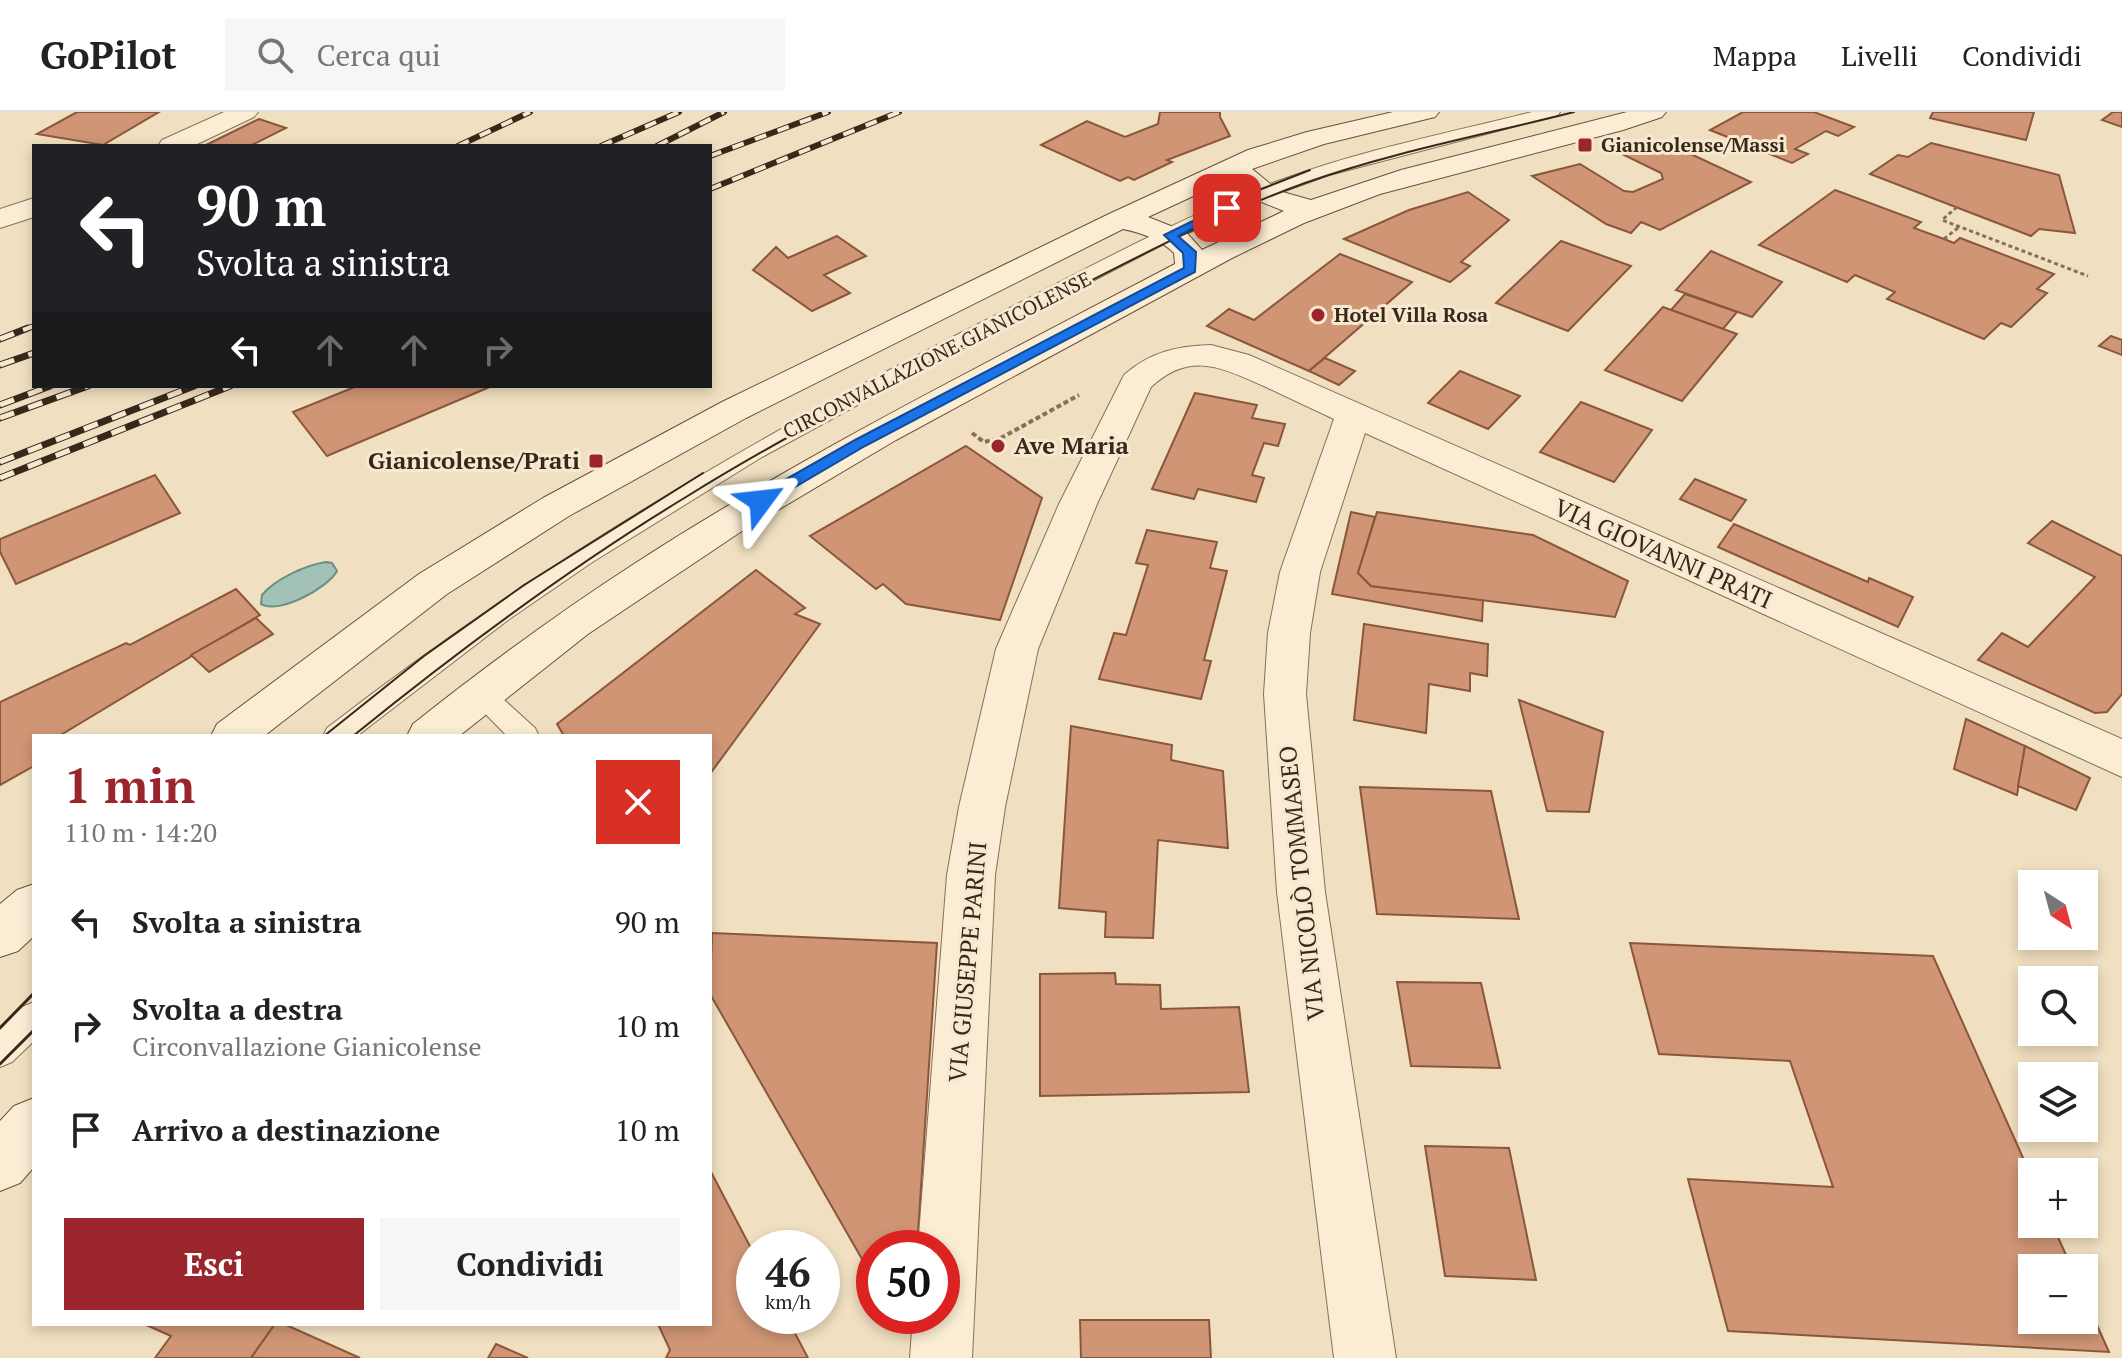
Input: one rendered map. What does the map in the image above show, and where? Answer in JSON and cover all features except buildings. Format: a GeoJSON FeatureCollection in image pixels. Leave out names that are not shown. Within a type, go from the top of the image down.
{"type":"FeatureCollection","features":[{"type":"Feature","properties":{"kind":"main road"},"geometry":{"type":"LineString","coordinates":[[175,144],[245,112]]}},
{"type":"Feature","properties":{"kind":"main road","name":"CIRCONVALLAZIONE GIANICOLENSE"},"geometry":{"type":"LineString","coordinates":[[236,734],[415,597],[556,507],[765,394],[1236,166],[1316,138],[1426,112]]}},
{"type":"Feature","properties":{"kind":"main road","name":"CIRCONVALLAZIONE GIANICOLENSE"},"geometry":{"type":"LineString","coordinates":[[431,734],[582,617],[761,501],[860,443],[1190,269],[1314,209],[1401,178],[1585,133],[1653,112]]}},
{"type":"Feature","properties":{"kind":"main road"},"geometry":{"type":"LineString","coordinates":[[1236,166],[1245,180],[1264,193],[1285,203],[1314,209]]}},
{"type":"Feature","properties":{"kind":"main road"},"geometry":{"type":"LineString","coordinates":[[0,219],[32,208]]}},
{"type":"Feature","properties":{"kind":"main road"},"geometry":{"type":"LineString","coordinates":[[1119,220],[1170,235],[1189,252],[1190,269]]}},
{"type":"Feature","properties":{"kind":"main road","name":"VIA GIOVANNI PRATI"},"geometry":{"type":"LineString","coordinates":[[1203,354],[1237,362],[2122,759]]}},
{"type":"Feature","properties":{"kind":"main road","name":"VIA GIUSEPPE PARINI"},"geometry":{"type":"LineString","coordinates":[[941,1358],[971,875],[982,807],[1017,649],[1130,390],[1145,374],[1164,361],[1203,354]]}},
{"type":"Feature","properties":{"kind":"main road","name":"VIA NICOLÒ TOMMASEO"},"geometry":{"type":"LineString","coordinates":[[1353,415],[1300,572],[1289,633],[1285,694],[1302,906],[1365,1358]]}},
{"type":"Feature","properties":{"kind":"main road"},"geometry":{"type":"LineString","coordinates":[[0,935],[32,907]]}},
{"type":"Feature","properties":{"kind":"main road"},"geometry":{"type":"LineString","coordinates":[[0,1163],[32,1127]]}},
{"type":"Feature","properties":{"kind":"lane","name":"CIRCONVALLAZIONE GIANICOLENSE"},"geometry":{"type":"LineString","coordinates":[[340,734],[464,636],[555,574],[717,471],[908,367],[1170,235],[1264,193],[1367,158],[1552,112]]}},
{"type":"Feature","properties":{"kind":"lane"},"geometry":{"type":"LineString","coordinates":[[480,694],[523,734]]}},
{"type":"Feature","properties":{"kind":"lane"},"geometry":{"type":"LineString","coordinates":[[0,1051],[32,1020]]}},
{"type":"Feature","properties":{"kind":"path"},"geometry":{"type":"LineString","coordinates":[[1957,207],[1942,220],[2088,276]]}},
{"type":"Feature","properties":{"kind":"path"},"geometry":{"type":"LineString","coordinates":[[1944,239],[1960,226]]}},
{"type":"Feature","properties":{"kind":"path"},"geometry":{"type":"LineString","coordinates":[[984,442],[1001,438],[1064,404]]}},
{"type":"Feature","properties":{"kind":"water"},"geometry":{"type":"Polygon","coordinates":[[[326,562],[332,563],[337,571],[324,585],[290,603],[279,606],[261,604],[262,595],[283,578],[326,562]]]}},
{"type":"Feature","properties":{"kind":"tram line"},"geometry":{"type":"LineString","coordinates":[[356,734],[515,611],[642,524],[767,449],[932,361],[1159,246],[1268,197],[1371,162],[1574,112]]}},
{"type":"Feature","properties":{"kind":"tram line"},"geometry":{"type":"LineString","coordinates":[[1236,199],[1310,170]]}},
{"type":"Feature","properties":{"kind":"tram line"},"geometry":{"type":"LineString","coordinates":[[326,734],[424,656],[524,585],[703,473]]}},
{"type":"Feature","properties":{"kind":"tram line"},"geometry":{"type":"LineString","coordinates":[[0,1028],[32,995]]}},
{"type":"Feature","properties":{"kind":"tram line"},"geometry":{"type":"LineString","coordinates":[[0,1064],[32,1032]]}},
{"type":"Feature","properties":{"kind":"railway"},"geometry":{"type":"LineString","coordinates":[[462,144],[530,112]]}},
{"type":"Feature","properties":{"kind":"railway"},"geometry":{"type":"LineString","coordinates":[[606,144],[679,112]]}},
{"type":"Feature","properties":{"kind":"railway"},"geometry":{"type":"LineString","coordinates":[[661,144],[724,112]]}},
{"type":"Feature","properties":{"kind":"railway"},"geometry":{"type":"LineString","coordinates":[[712,155],[828,112]]}},
{"type":"Feature","properties":{"kind":"railway"},"geometry":{"type":"LineString","coordinates":[[712,188],[899,112]]}},
{"type":"Feature","properties":{"kind":"railway"},"geometry":{"type":"LineString","coordinates":[[23,330],[32,327]]}},
{"type":"Feature","properties":{"kind":"railway"},"geometry":{"type":"LineString","coordinates":[[0,339],[28,328]]}},
{"type":"Feature","properties":{"kind":"railway"},"geometry":{"type":"LineString","coordinates":[[0,365],[32,354]]}},
{"type":"Feature","properties":{"kind":"railway"},"geometry":{"type":"LineString","coordinates":[[0,405],[45,388]]}},
{"type":"Feature","properties":{"kind":"railway"},"geometry":{"type":"LineString","coordinates":[[0,418],[82,388]]}},
{"type":"Feature","properties":{"kind":"railway"},"geometry":{"type":"LineString","coordinates":[[0,462],[189,388]]}},
{"type":"Feature","properties":{"kind":"railway"},"geometry":{"type":"LineString","coordinates":[[0,478],[225,388]]}},
{"type":"Feature","properties":{"kind":"place","name":"Gianicolense/Massi"},"geometry":{"type":"Point","coordinates":[1585,145]}},
{"type":"Feature","properties":{"kind":"place","name":"Hotel Villa Rosa"},"geometry":{"type":"Point","coordinates":[1318,315]}},
{"type":"Feature","properties":{"kind":"place","name":"Ave Maria"},"geometry":{"type":"Point","coordinates":[998,446]}},
{"type":"Feature","properties":{"kind":"place","name":"Gianicolense/Prati"},"geometry":{"type":"Point","coordinates":[596,461]}},
{"type":"Feature","properties":{"kind":"route"},"geometry":{"type":"LineString","coordinates":[[761,501],[860,443],[1190,269],[1189,252],[1170,235],[1227,208]]}}]}
